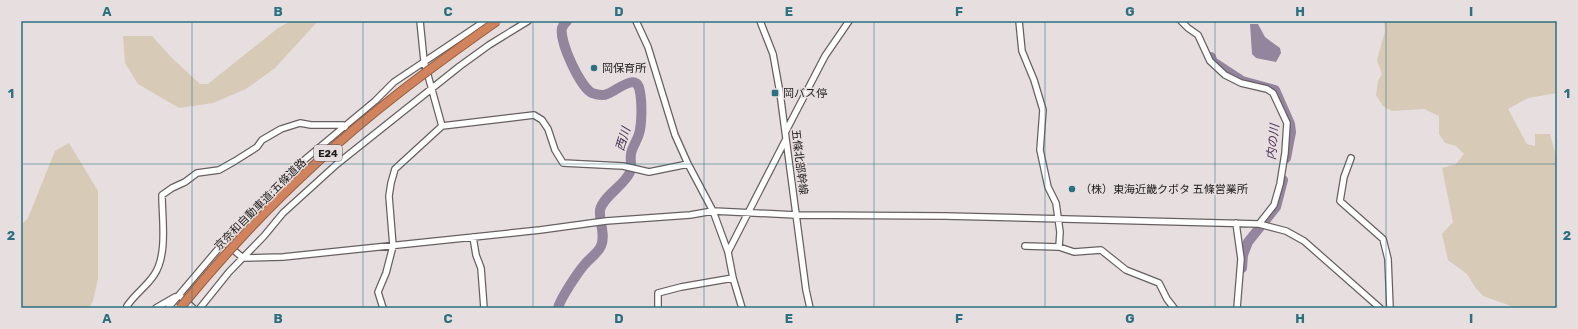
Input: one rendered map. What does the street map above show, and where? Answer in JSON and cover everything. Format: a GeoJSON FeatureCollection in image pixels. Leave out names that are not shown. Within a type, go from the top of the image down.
{"type":"FeatureCollection","features":[{"type":"Feature","properties":{"kind":"highway","name":"京奈和自動車道;五條道路"},"geometry":{"type":"LineString","coordinates":[[180,308],[215,265],[260,217],[312,166],[401,90],[497,21]]}},
{"type":"Feature","properties":{"kind":"street"},"geometry":{"type":"LineString","coordinates":[[420,21],[424,61],[430,88],[442,126]]}},
{"type":"Feature","properties":{"kind":"street"},"geometry":{"type":"LineString","coordinates":[[168,308],[224,242],[303,160],[345,127],[394,82],[485,21]]}},
{"type":"Feature","properties":{"kind":"street"},"geometry":{"type":"LineString","coordinates":[[200,308],[229,272],[283,213],[337,164],[430,88],[489,45],[528,21]]}},
{"type":"Feature","properties":{"kind":"street"},"geometry":{"type":"LineString","coordinates":[[636,21],[648,47],[675,135],[688,164],[714,211],[728,252],[733,278],[742,308]]}},
{"type":"Feature","properties":{"kind":"street","name":"五條北部幹線"},"geometry":{"type":"LineString","coordinates":[[760,21],[772,54],[780,93],[806,290],[810,308]]}},
{"type":"Feature","properties":{"kind":"street"},"geometry":{"type":"LineString","coordinates":[[786,132],[825,56],[849,21]]}},
{"type":"Feature","properties":{"kind":"street"},"geometry":{"type":"LineString","coordinates":[[1019,21],[1022,51],[1034,80],[1043,110],[1040,150],[1048,187],[1056,203],[1060,232],[1059,247]]}},
{"type":"Feature","properties":{"kind":"street"},"geometry":{"type":"LineString","coordinates":[[1181,21],[1198,35],[1210,61],[1225,75],[1241,83],[1267,89],[1274,93],[1287,123],[1285,153],[1276,198],[1274,205],[1259,224]]}},
{"type":"Feature","properties":{"kind":"street"},"geometry":{"type":"LineString","coordinates":[[383,308],[378,292],[386,273],[393,246],[389,196],[390,183],[395,169],[442,126],[534,115],[542,120],[548,129],[555,150],[563,163],[623,166],[649,172],[688,164]]}},
{"type":"Feature","properties":{"kind":"street"},"geometry":{"type":"LineString","coordinates":[[128,308],[127,306],[133,297],[154,276],[162,254],[162,195],[185,182],[197,173],[219,170],[257,146],[262,140],[289,126],[300,123],[310,126],[343,125],[345,127]]}},
{"type":"Feature","properties":{"kind":"street"},"geometry":{"type":"LineString","coordinates":[[728,252],[747,212],[786,138]]}},
{"type":"Feature","properties":{"kind":"street"},"geometry":{"type":"LineString","coordinates":[[1350,158],[1344,177],[1340,201],[1383,239],[1388,259],[1390,308]]}},
{"type":"Feature","properties":{"kind":"street"},"geometry":{"type":"LineString","coordinates":[[224,242],[242,258],[308,255],[474,238],[606,221],[690,215],[714,211],[796,215],[1259,224],[1286,231],[1304,241],[1380,308]]}},
{"type":"Feature","properties":{"kind":"street"},"geometry":{"type":"LineString","coordinates":[[1236,224],[1241,259],[1237,308]]}},
{"type":"Feature","properties":{"kind":"street"},"geometry":{"type":"LineString","coordinates":[[474,238],[476,255],[481,268],[484,308]]}},
{"type":"Feature","properties":{"kind":"street"},"geometry":{"type":"LineString","coordinates":[[1025,246],[1059,247],[1074,252],[1101,250],[1126,270],[1159,283],[1167,299],[1174,308]]}},
{"type":"Feature","properties":{"kind":"street"},"geometry":{"type":"LineString","coordinates":[[658,308],[658,293],[681,287],[733,278]]}},
{"type":"Feature","properties":{"kind":"street"},"geometry":{"type":"LineString","coordinates":[[156,308],[179,295]]}},
{"type":"Feature","properties":{"kind":"street"},"geometry":{"type":"LineString","coordinates":[[179,295],[193,308]]}},
{"type":"Feature","properties":{"kind":"shaded area"},"geometry":{"type":"Polygon","coordinates":[[[291,21],[318,21],[275,68],[246,89],[213,103],[179,108],[138,84],[125,63],[123,36],[152,36],[171,57],[200,84],[208,84],[278,28],[291,21]]]}},
{"type":"Feature","properties":{"kind":"shaded area"},"geometry":{"type":"Polygon","coordinates":[[[1384,21],[1557,21],[1557,93],[1528,98],[1508,109],[1527,144],[1535,146],[1535,134],[1550,134],[1557,160],[1557,308],[1517,308],[1483,296],[1467,274],[1448,260],[1442,234],[1453,222],[1442,168],[1456,164],[1464,154],[1456,146],[1445,143],[1439,134],[1439,116],[1424,109],[1392,111],[1383,106],[1376,95],[1378,81],[1382,74],[1377,60],[1385,31],[1384,21]]]}},
{"type":"Feature","properties":{"kind":"shaded area"},"geometry":{"type":"Polygon","coordinates":[[[1250,24],[1258,24],[1265,37],[1280,48],[1281,53],[1276,62],[1256,58],[1252,54],[1250,24]]]}},
{"type":"Feature","properties":{"kind":"shaded area"},"geometry":{"type":"Polygon","coordinates":[[[69,143],[98,191],[98,279],[93,301],[89,308],[21,308],[21,225],[28,218],[55,151],[69,143]]]}},
{"type":"Feature","properties":{"kind":"waterway","name":"西川"},"geometry":{"type":"LineString","coordinates":[[558,308],[578,273],[601,246],[603,233],[600,210],[605,200],[624,181],[630,172],[632,149],[639,134],[641,125],[640,92],[635,83],[631,82],[605,95],[599,95],[592,93],[582,82],[571,63],[564,43],[562,28],[567,21]]}},
{"type":"Feature","properties":{"kind":"waterway","name":"内の川"},"geometry":{"type":"LineString","coordinates":[[1211,57],[1213,62],[1242,81],[1275,90],[1290,124],[1291,132],[1286,158]]}},
{"type":"Feature","properties":{"kind":"waterway","name":"内の川"},"geometry":{"type":"LineString","coordinates":[[1242,268],[1243,255],[1248,242],[1276,207],[1283,180]]}},
{"type":"Feature","properties":{"kind":"place","name":"岡保育所"},"geometry":{"type":"Point","coordinates":[594,68]}},
{"type":"Feature","properties":{"kind":"place","name":"岡バス停"},"geometry":{"type":"Point","coordinates":[775,93]}},
{"type":"Feature","properties":{"kind":"place","name":"（株）東海近畿クボタ 五條営業所"},"geometry":{"type":"Point","coordinates":[1072,189]}}]}
